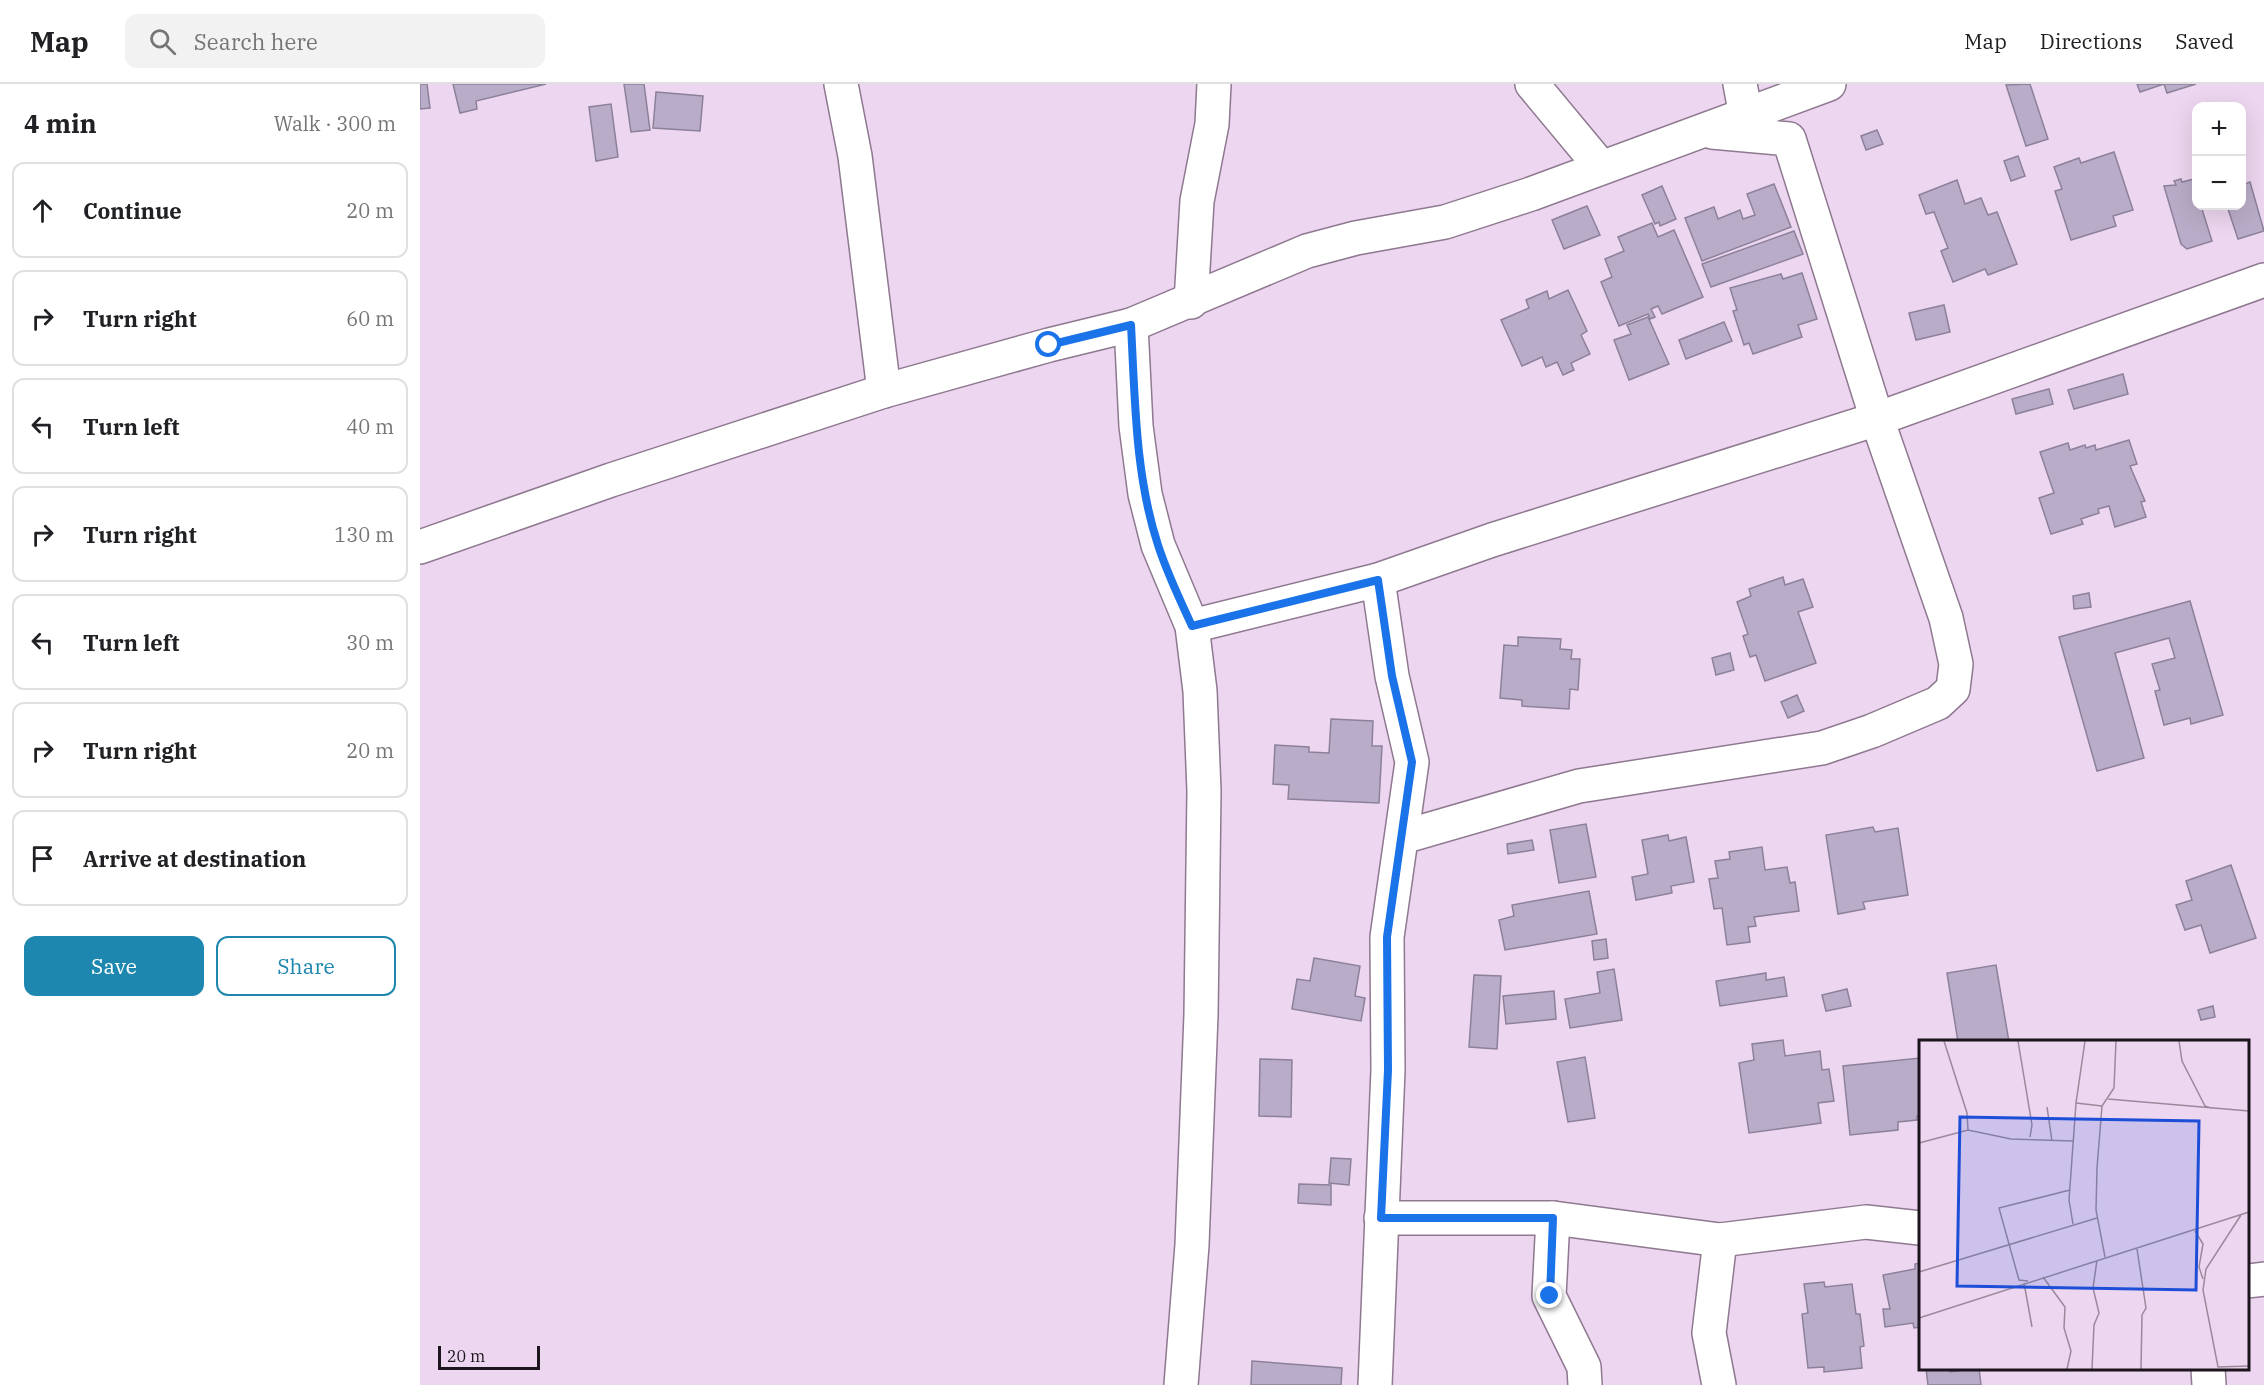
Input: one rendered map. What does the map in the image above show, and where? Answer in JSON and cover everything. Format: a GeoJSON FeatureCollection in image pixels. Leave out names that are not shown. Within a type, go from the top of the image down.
{"type":"FeatureCollection","features":[{"type":"Feature","properties":{"kind":"street"},"geometry":{"type":"LineString","coordinates":[[841,84],[855,156],[884,391]]}},
{"type":"Feature","properties":{"kind":"street"},"geometry":{"type":"LineString","coordinates":[[1191,302],[1197,201],[1212,124],[1214,84]]}},
{"type":"Feature","properties":{"kind":"street"},"geometry":{"type":"LineString","coordinates":[[1532,84],[1601,167]]}},
{"type":"Feature","properties":{"kind":"street"},"geometry":{"type":"LineString","coordinates":[[1740,84],[1746,116]]}},
{"type":"Feature","properties":{"kind":"street"},"geometry":{"type":"LineString","coordinates":[[426,536],[611,480],[884,391],[1049,345],[1131,325],[1191,302],[1307,251],[1356,238],[1445,222],[1746,116],[1829,84]]}},
{"type":"Feature","properties":{"kind":"street"},"geometry":{"type":"LineString","coordinates":[[1403,837],[1579,786],[1822,748],[1872,731],[1946,698],[1953,689],[1956,664],[1946,618],[1877,418],[1789,139],[1704,131]]}},
{"type":"Feature","properties":{"kind":"street"},"geometry":{"type":"LineString","coordinates":[[1192,626],[1378,580],[1492,540],[1877,418],[2264,280]]}},
{"type":"Feature","properties":{"kind":"street"},"geometry":{"type":"LineString","coordinates":[[1131,325],[1136,426],[1145,494],[1158,545],[1192,626],[1200,691],[1204,791],[1201,1015],[1192,1245],[1181,1385]]}},
{"type":"Feature","properties":{"kind":"street"},"geometry":{"type":"LineString","coordinates":[[1375,1385],[1388,1070],[1387,937],[1412,762],[1392,676],[1378,580]]}},
{"type":"Feature","properties":{"kind":"street"},"geometry":{"type":"LineString","coordinates":[[1381,1218],[1553,1218],[1720,1240],[1866,1222],[1919,1228]]}},
{"type":"Feature","properties":{"kind":"street"},"geometry":{"type":"LineString","coordinates":[[1553,1218],[1550,1296],[1584,1367],[1585,1385]]}},
{"type":"Feature","properties":{"kind":"street"},"geometry":{"type":"LineString","coordinates":[[1719,1385],[1709,1333],[1720,1240]]}},
{"type":"Feature","properties":{"kind":"street"},"geometry":{"type":"LineString","coordinates":[[2249,1281],[2264,1279]]}},
{"type":"Feature","properties":{"kind":"street"},"geometry":{"type":"LineString","coordinates":[[2208,1370],[2209,1385]]}},
{"type":"Feature","properties":{"kind":"building"},"geometry":{"type":"Polygon","coordinates":[[[420,84],[427,84],[430,108],[420,109],[420,84]]]}},
{"type":"Feature","properties":{"kind":"building"},"geometry":{"type":"Polygon","coordinates":[[[453,84],[546,84],[476,101],[477,109],[460,113],[453,84]]]}},
{"type":"Feature","properties":{"kind":"building"},"geometry":{"type":"Polygon","coordinates":[[[624,84],[644,84],[650,130],[631,132],[624,84]]]}},
{"type":"Feature","properties":{"kind":"building"},"geometry":{"type":"Polygon","coordinates":[[[2030,84],[2048,139],[2026,146],[2006,85],[2030,84]]]}},
{"type":"Feature","properties":{"kind":"building"},"geometry":{"type":"Polygon","coordinates":[[[2137,84],[2164,84],[2140,92],[2137,84]]]}},
{"type":"Feature","properties":{"kind":"building"},"geometry":{"type":"Polygon","coordinates":[[[2164,84],[2196,84],[2167,93],[2164,84]]]}},
{"type":"Feature","properties":{"kind":"building"},"geometry":{"type":"Polygon","coordinates":[[[656,92],[703,96],[700,131],[653,128],[656,92]]]}},
{"type":"Feature","properties":{"kind":"building"},"geometry":{"type":"Polygon","coordinates":[[[611,104],[618,157],[596,161],[589,107],[611,104]]]}},
{"type":"Feature","properties":{"kind":"building"},"geometry":{"type":"Polygon","coordinates":[[[1877,130],[1883,144],[1866,150],[1861,136],[1877,130]]]}},
{"type":"Feature","properties":{"kind":"building"},"geometry":{"type":"Polygon","coordinates":[[[2114,152],[2133,210],[2113,216],[2116,226],[2071,240],[2055,191],[2062,189],[2054,167],[2079,158],[2081,163],[2114,152]]]}},
{"type":"Feature","properties":{"kind":"building"},"geometry":{"type":"Polygon","coordinates":[[[2018,156],[2025,176],[2011,181],[2004,161],[2018,156]]]}},
{"type":"Feature","properties":{"kind":"building"},"geometry":{"type":"Polygon","coordinates":[[[1957,180],[1965,204],[1981,198],[1988,215],[1997,212],[2017,264],[1988,275],[1985,269],[1953,282],[1941,251],[1948,248],[1934,212],[1926,214],[1919,195],[1957,180]]]}},
{"type":"Feature","properties":{"kind":"building"},"geometry":{"type":"Polygon","coordinates":[[[2192,180],[2192,210],[2202,210],[2212,241],[2187,249],[2181,244],[2164,186],[2176,185],[2174,181],[2192,180]]]}},
{"type":"Feature","properties":{"kind":"building"},"geometry":{"type":"Polygon","coordinates":[[[2250,182],[2264,231],[2238,239],[2228,210],[2246,210],[2246,184],[2250,182]]]}},
{"type":"Feature","properties":{"kind":"building"},"geometry":{"type":"Polygon","coordinates":[[[1774,184],[1791,227],[1702,261],[1685,218],[1714,207],[1718,219],[1740,210],[1743,219],[1755,215],[1747,194],[1774,184]]]}},
{"type":"Feature","properties":{"kind":"building"},"geometry":{"type":"Polygon","coordinates":[[[1662,186],[1676,219],[1660,226],[1659,222],[1655,224],[1642,195],[1662,186]]]}},
{"type":"Feature","properties":{"kind":"building"},"geometry":{"type":"Polygon","coordinates":[[[1587,206],[1600,235],[1564,249],[1552,220],[1587,206]]]}},
{"type":"Feature","properties":{"kind":"building"},"geometry":{"type":"Polygon","coordinates":[[[1652,223],[1658,237],[1674,230],[1703,297],[1662,314],[1658,306],[1651,309],[1655,317],[1650,319],[1648,314],[1619,326],[1601,282],[1612,277],[1605,259],[1624,251],[1618,237],[1652,223]]]}},
{"type":"Feature","properties":{"kind":"building"},"geometry":{"type":"Polygon","coordinates":[[[1794,231],[1803,254],[1711,287],[1702,264],[1794,231]]]}},
{"type":"Feature","properties":{"kind":"building"},"geometry":{"type":"Polygon","coordinates":[[[1802,273],[1817,319],[1798,325],[1802,337],[1753,354],[1749,343],[1744,345],[1733,311],[1737,310],[1730,288],[1781,274],[1783,279],[1802,273]]]}},
{"type":"Feature","properties":{"kind":"building"},"geometry":{"type":"Polygon","coordinates":[[[1568,290],[1587,331],[1581,335],[1590,354],[1571,363],[1574,370],[1563,375],[1557,362],[1546,367],[1542,357],[1522,366],[1501,320],[1529,308],[1526,300],[1547,291],[1549,299],[1568,290]]]}},
{"type":"Feature","properties":{"kind":"building"},"geometry":{"type":"Polygon","coordinates":[[[1944,305],[1950,332],[1916,340],[1909,313],[1944,305]]]}},
{"type":"Feature","properties":{"kind":"building"},"geometry":{"type":"Polygon","coordinates":[[[1648,317],[1669,364],[1629,380],[1614,340],[1631,334],[1627,325],[1648,317]]]}},
{"type":"Feature","properties":{"kind":"building"},"geometry":{"type":"Polygon","coordinates":[[[1724,322],[1732,341],[1686,359],[1679,340],[1724,322]]]}},
{"type":"Feature","properties":{"kind":"building"},"geometry":{"type":"Polygon","coordinates":[[[2123,374],[2128,394],[2074,409],[2068,390],[2123,374]]]}},
{"type":"Feature","properties":{"kind":"building"},"geometry":{"type":"Polygon","coordinates":[[[2049,389],[2053,404],[2016,414],[2012,399],[2049,389]]]}},
{"type":"Feature","properties":{"kind":"building"},"geometry":{"type":"Polygon","coordinates":[[[2129,440],[2137,464],[2130,466],[2145,501],[2141,502],[2146,517],[2115,527],[2109,506],[2098,509],[2099,513],[2081,519],[2083,524],[2051,534],[2039,498],[2054,493],[2040,452],[2068,443],[2070,450],[2085,445],[2086,448],[2095,445],[2096,450],[2129,440]]]}},
{"type":"Feature","properties":{"kind":"building"},"geometry":{"type":"Polygon","coordinates":[[[1783,577],[1785,585],[1803,579],[1813,607],[1798,612],[1816,663],[1765,681],[1756,655],[1750,657],[1743,636],[1748,634],[1737,602],[1751,596],[1749,589],[1783,577]]]}},
{"type":"Feature","properties":{"kind":"building"},"geometry":{"type":"Polygon","coordinates":[[[2089,593],[2091,607],[2074,609],[2073,596],[2089,593]]]}},
{"type":"Feature","properties":{"kind":"building"},"geometry":{"type":"Polygon","coordinates":[[[2190,601],[2223,715],[2191,724],[2190,718],[2164,725],[2155,691],[2160,690],[2152,664],[2175,658],[2169,638],[2115,653],[2144,758],[2097,771],[2059,637],[2190,601]]]}},
{"type":"Feature","properties":{"kind":"building"},"geometry":{"type":"Polygon","coordinates":[[[1518,637],[1561,639],[1560,649],[1572,650],[1571,659],[1580,659],[1578,690],[1570,689],[1569,709],[1522,706],[1522,700],[1500,698],[1504,645],[1518,646],[1518,637]]]}},
{"type":"Feature","properties":{"kind":"building"},"geometry":{"type":"Polygon","coordinates":[[[1730,653],[1734,670],[1716,675],[1712,658],[1730,653]]]}},
{"type":"Feature","properties":{"kind":"building"},"geometry":{"type":"Polygon","coordinates":[[[1797,695],[1804,711],[1788,718],[1781,702],[1797,695]]]}},
{"type":"Feature","properties":{"kind":"building"},"geometry":{"type":"Polygon","coordinates":[[[1331,719],[1373,721],[1372,746],[1382,746],[1379,803],[1288,799],[1289,785],[1273,784],[1275,745],[1309,747],[1309,752],[1329,753],[1331,719]]]}},
{"type":"Feature","properties":{"kind":"building"},"geometry":{"type":"Polygon","coordinates":[[[1586,824],[1596,877],[1559,883],[1550,830],[1586,824]]]}},
{"type":"Feature","properties":{"kind":"building"},"geometry":{"type":"Polygon","coordinates":[[[1873,827],[1875,832],[1898,828],[1908,895],[1863,902],[1865,909],[1838,914],[1826,835],[1873,827]]]}},
{"type":"Feature","properties":{"kind":"building"},"geometry":{"type":"Polygon","coordinates":[[[1668,835],[1669,841],[1686,837],[1694,882],[1671,886],[1672,893],[1636,900],[1632,877],[1648,874],[1642,840],[1668,835]]]}},
{"type":"Feature","properties":{"kind":"building"},"geometry":{"type":"Polygon","coordinates":[[[1532,840],[1534,850],[1508,854],[1507,844],[1532,840]]]}},
{"type":"Feature","properties":{"kind":"building"},"geometry":{"type":"Polygon","coordinates":[[[1762,847],[1765,870],[1787,867],[1790,883],[1795,882],[1799,911],[1754,917],[1756,926],[1748,927],[1750,942],[1727,945],[1722,908],[1714,909],[1709,879],[1718,878],[1715,861],[1730,859],[1729,852],[1762,847]]]}},
{"type":"Feature","properties":{"kind":"building"},"geometry":{"type":"Polygon","coordinates":[[[2231,865],[2256,938],[2210,953],[2201,925],[2185,930],[2176,905],[2192,900],[2186,881],[2231,865]]]}},
{"type":"Feature","properties":{"kind":"building"},"geometry":{"type":"Polygon","coordinates":[[[1589,891],[1597,934],[1505,950],[1499,920],[1514,916],[1512,905],[1589,891]]]}},
{"type":"Feature","properties":{"kind":"building"},"geometry":{"type":"Polygon","coordinates":[[[1606,939],[1608,958],[1594,960],[1592,941],[1606,939]]]}},
{"type":"Feature","properties":{"kind":"building"},"geometry":{"type":"Polygon","coordinates":[[[1314,958],[1360,966],[1355,996],[1365,998],[1361,1021],[1292,1009],[1297,979],[1310,981],[1314,958]]]}},
{"type":"Feature","properties":{"kind":"building"},"geometry":{"type":"Polygon","coordinates":[[[1996,965],[2009,1040],[1958,1040],[1947,973],[1996,965]]]}},
{"type":"Feature","properties":{"kind":"building"},"geometry":{"type":"Polygon","coordinates":[[[1614,969],[1622,1020],[1570,1028],[1565,999],[1600,993],[1597,972],[1614,969]]]}},
{"type":"Feature","properties":{"kind":"building"},"geometry":{"type":"Polygon","coordinates":[[[1766,973],[1766,980],[1784,977],[1787,996],[1720,1006],[1716,981],[1766,973]]]}},
{"type":"Feature","properties":{"kind":"building"},"geometry":{"type":"Polygon","coordinates":[[[1474,975],[1501,976],[1497,1049],[1469,1047],[1474,975]]]}},
{"type":"Feature","properties":{"kind":"building"},"geometry":{"type":"Polygon","coordinates":[[[1847,989],[1851,1006],[1826,1011],[1822,995],[1847,989]]]}},
{"type":"Feature","properties":{"kind":"building"},"geometry":{"type":"Polygon","coordinates":[[[1554,991],[1556,1019],[1506,1024],[1503,996],[1554,991]]]}},
{"type":"Feature","properties":{"kind":"building"},"geometry":{"type":"Polygon","coordinates":[[[2213,1006],[2215,1017],[2201,1020],[2198,1010],[2213,1006]]]}},
{"type":"Feature","properties":{"kind":"building"},"geometry":{"type":"Polygon","coordinates":[[[1783,1040],[1785,1056],[1820,1051],[1822,1070],[1829,1069],[1834,1101],[1818,1103],[1821,1123],[1749,1133],[1739,1063],[1754,1060],[1752,1044],[1783,1040]]]}},
{"type":"Feature","properties":{"kind":"building"},"geometry":{"type":"Polygon","coordinates":[[[1585,1057],[1595,1118],[1568,1122],[1557,1062],[1585,1057]]]}},
{"type":"Feature","properties":{"kind":"building"},"geometry":{"type":"Polygon","coordinates":[[[1919,1058],[1919,1116],[1917,1120],[1898,1122],[1898,1130],[1850,1135],[1843,1066],[1919,1058]]]}},
{"type":"Feature","properties":{"kind":"building"},"geometry":{"type":"Polygon","coordinates":[[[1260,1059],[1292,1060],[1291,1117],[1259,1116],[1260,1059]]]}},
{"type":"Feature","properties":{"kind":"building"},"geometry":{"type":"Polygon","coordinates":[[[1331,1158],[1351,1159],[1349,1185],[1329,1183],[1331,1158]]]}},
{"type":"Feature","properties":{"kind":"building"},"geometry":{"type":"Polygon","coordinates":[[[1299,1184],[1331,1185],[1331,1205],[1298,1203],[1299,1184]]]}},
{"type":"Feature","properties":{"kind":"building"},"geometry":{"type":"Polygon","coordinates":[[[1919,1263],[1919,1327],[1914,1328],[1913,1323],[1885,1327],[1883,1309],[1890,1309],[1883,1275],[1915,1269],[1915,1264],[1919,1263]]]}},
{"type":"Feature","properties":{"kind":"building"},"geometry":{"type":"Polygon","coordinates":[[[1824,1282],[1825,1287],[1852,1284],[1856,1314],[1860,1314],[1864,1346],[1860,1347],[1862,1368],[1824,1372],[1824,1367],[1808,1368],[1802,1314],[1808,1313],[1804,1284],[1824,1282]]]}},
{"type":"Feature","properties":{"kind":"building"},"geometry":{"type":"Polygon","coordinates":[[[1252,1361],[1342,1368],[1341,1385],[1251,1385],[1252,1361]]]}},
{"type":"Feature","properties":{"kind":"building"},"geometry":{"type":"Polygon","coordinates":[[[1926,1370],[1950,1370],[1950,1372],[1979,1370],[1981,1385],[1928,1385],[1926,1370]]]}},
{"type":"Feature","properties":{"kind":"route"},"geometry":{"type":"LineString","coordinates":[[1049,345],[1131,325],[1136,426],[1145,494],[1158,545],[1192,626],[1378,580],[1392,676],[1412,762],[1387,937],[1388,1070],[1381,1218],[1553,1218],[1550,1296]]}}]}
